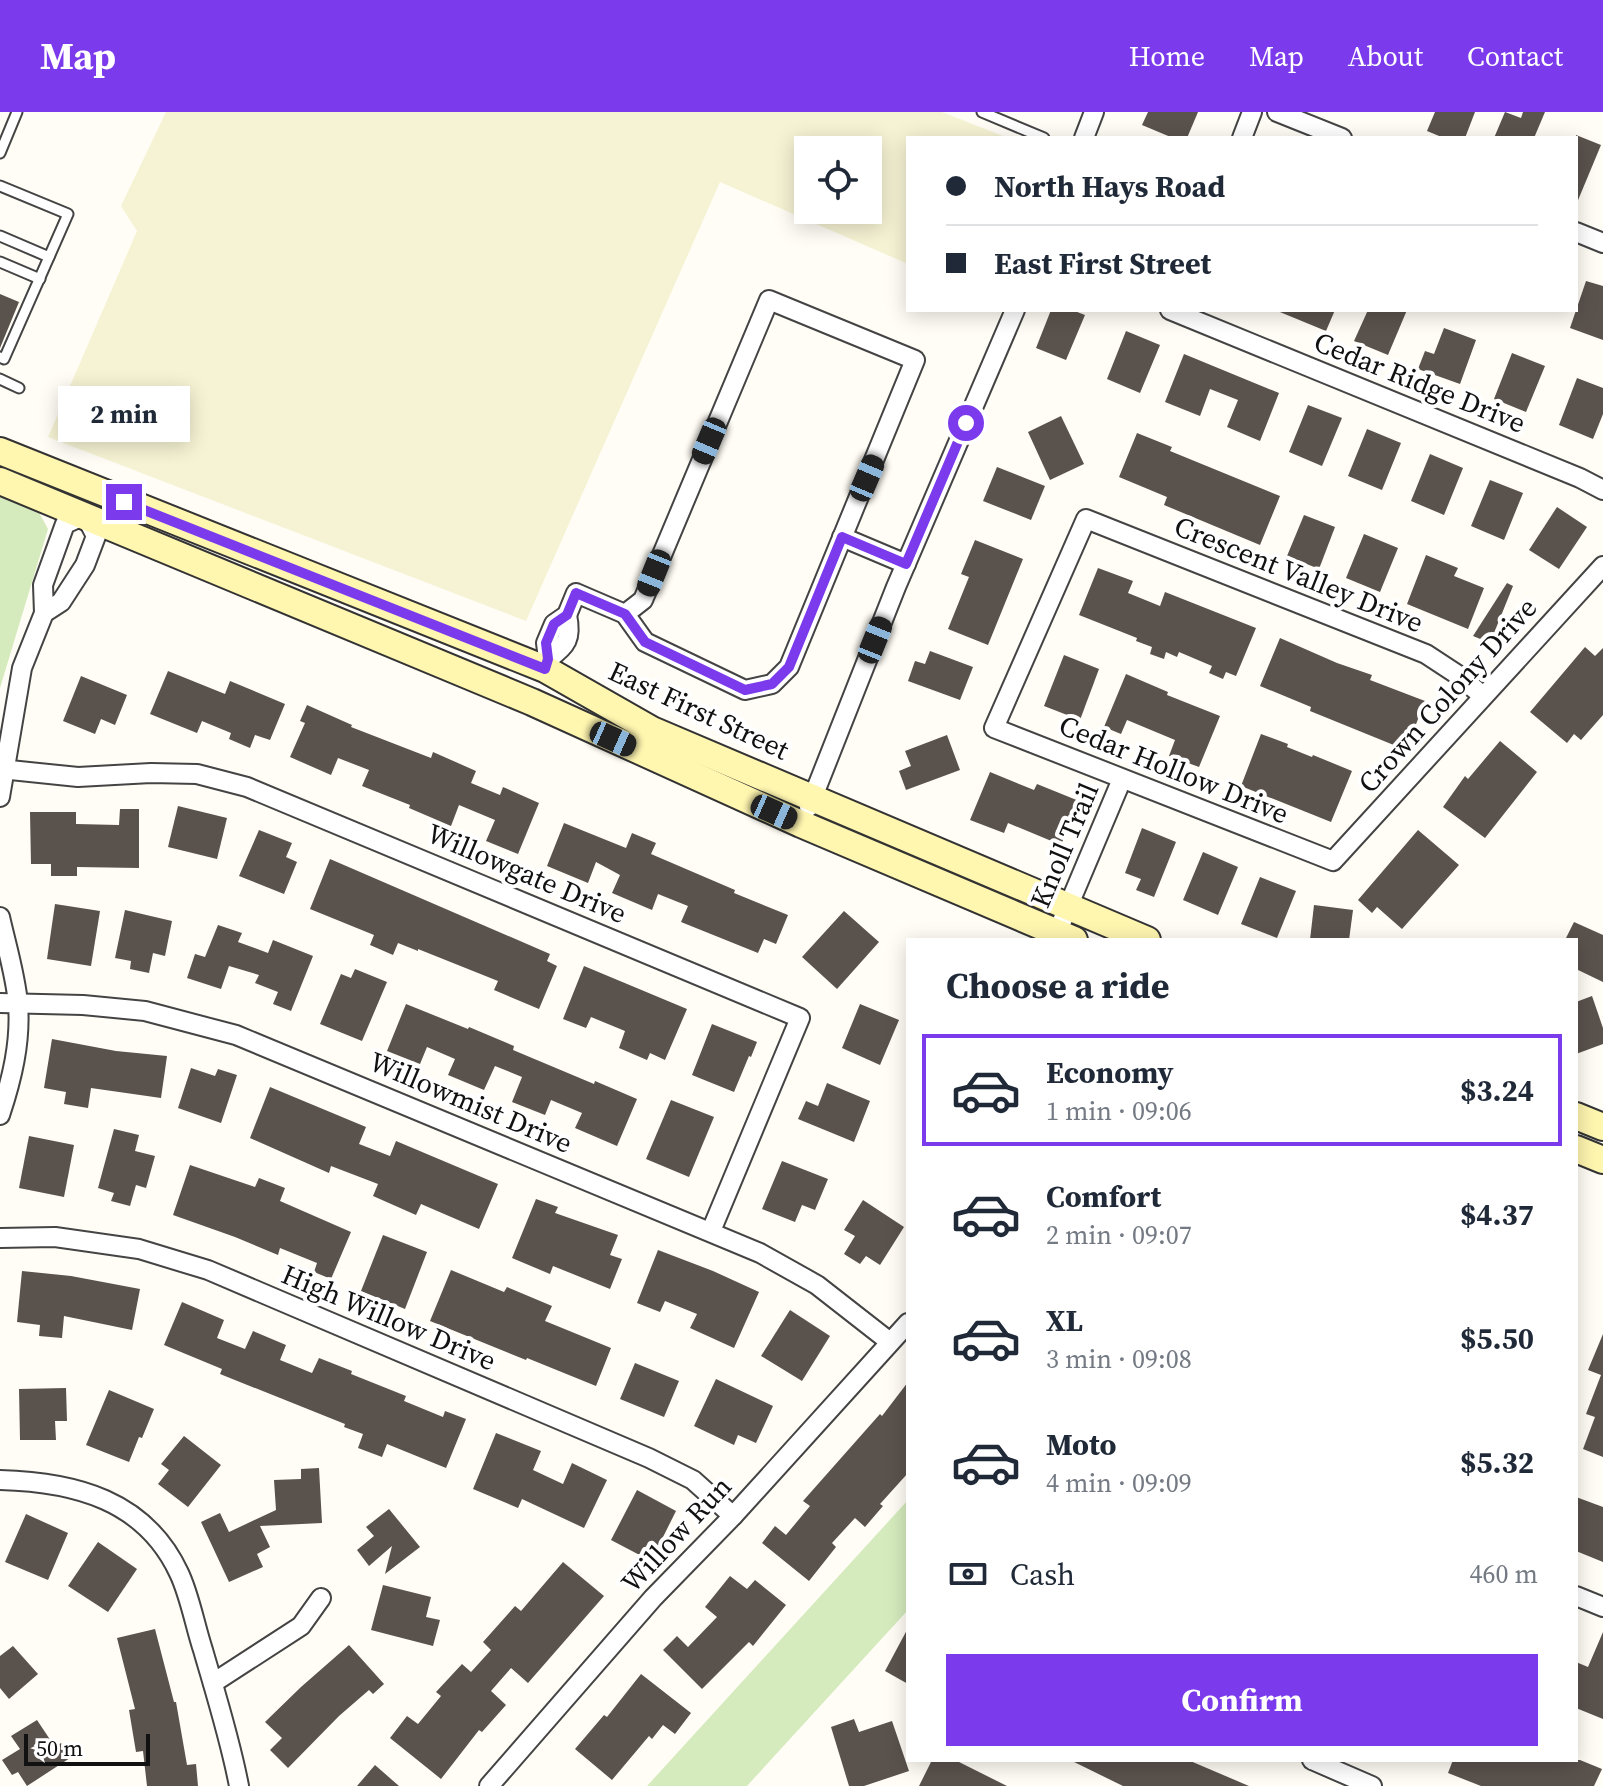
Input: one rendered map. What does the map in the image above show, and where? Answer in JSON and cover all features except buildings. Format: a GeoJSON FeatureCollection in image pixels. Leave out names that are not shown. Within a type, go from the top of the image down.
{"type":"FeatureCollection","features":[{"type":"Feature","properties":{"kind":"main road","name":"East First Street"},"geometry":{"type":"LineString","coordinates":[[0,451],[547,664],[652,730],[1142,938]]}},
{"type":"Feature","properties":{"kind":"main road"},"geometry":{"type":"LineString","coordinates":[[0,481],[532,702],[801,824],[1066,936]]}},
{"type":"Feature","properties":{"kind":"main road"},"geometry":{"type":"LineString","coordinates":[[85,515],[96,490]]}},
{"type":"Feature","properties":{"kind":"main road"},"geometry":{"type":"LineString","coordinates":[[532,702],[547,664]]}},
{"type":"Feature","properties":{"kind":"main road"},"geometry":{"type":"LineString","coordinates":[[1578,1117],[1603,1127]]}},
{"type":"Feature","properties":{"kind":"street"},"geometry":{"type":"LineString","coordinates":[[1085,136],[1094,112]]}},
{"type":"Feature","properties":{"kind":"street"},"geometry":{"type":"LineString","coordinates":[[1243,136],[1252,112]]}},
{"type":"Feature","properties":{"kind":"street"},"geometry":{"type":"LineString","coordinates":[[1277,112],[1337,136]]}},
{"type":"Feature","properties":{"kind":"street"},"geometry":{"type":"LineString","coordinates":[[1578,233],[1603,243]]}},
{"type":"Feature","properties":{"kind":"street"},"geometry":{"type":"LineString","coordinates":[[547,664],[546,643],[554,624],[567,615],[576,593],[625,614],[645,642],[745,690],[772,684],[789,667],[915,360],[769,300],[643,600],[625,614]]}},
{"type":"Feature","properties":{"kind":"street"},"geometry":{"type":"LineString","coordinates":[[801,824],[906,564],[1014,312]]}},
{"type":"Feature","properties":{"kind":"street","name":"Cedar Ridge Drive"},"geometry":{"type":"LineString","coordinates":[[1176,312],[1603,490]]}},
{"type":"Feature","properties":{"kind":"street"},"geometry":{"type":"LineString","coordinates":[[0,797],[2,770],[22,668],[44,613],[43,585],[65,524],[85,515],[96,536],[85,565],[61,602],[44,613]]}},
{"type":"Feature","properties":{"kind":"street","name":"Crescent Valley Drive"},"geometry":{"type":"LineString","coordinates":[[994,728],[1086,519],[1426,654],[1483,696]]}},
{"type":"Feature","properties":{"kind":"street"},"geometry":{"type":"LineString","coordinates":[[842,537],[906,564]]}},
{"type":"Feature","properties":{"kind":"street","name":"Crown Colony Drive"},"geometry":{"type":"LineString","coordinates":[[1333,861],[1603,566]]}},
{"type":"Feature","properties":{"kind":"street","name":"Cedar Hollow Drive"},"geometry":{"type":"LineString","coordinates":[[994,728],[1333,861]]}},
{"type":"Feature","properties":{"kind":"street","name":"Willowgate Drive"},"geometry":{"type":"LineString","coordinates":[[2,770],[78,777],[197,774],[247,787],[800,1018],[711,1231]]}},
{"type":"Feature","properties":{"kind":"street","name":"Knoll Trail"},"geometry":{"type":"LineString","coordinates":[[1066,936],[1069,907],[1122,779]]}},
{"type":"Feature","properties":{"kind":"street"},"geometry":{"type":"LineString","coordinates":[[0,917],[9,1002],[18,1043],[9,1089],[0,1115]]}},
{"type":"Feature","properties":{"kind":"street","name":"Willowmist Drive"},"geometry":{"type":"LineString","coordinates":[[9,1002],[145,1011],[236,1035],[760,1253],[817,1285],[890,1342]]}},
{"type":"Feature","properties":{"kind":"street","name":"High Willow Drive"},"geometry":{"type":"LineString","coordinates":[[0,1238],[55,1237],[139,1249],[208,1270],[649,1458],[693,1480],[733,1516]]}},
{"type":"Feature","properties":{"kind":"street","name":"Willow Run"},"geometry":{"type":"LineString","coordinates":[[489,1786],[653,1598],[733,1516],[906,1325]]}},
{"type":"Feature","properties":{"kind":"street"},"geometry":{"type":"LineString","coordinates":[[0,1480],[31,1481],[93,1495],[127,1511],[157,1536],[180,1574],[230,1743],[239,1786]]}},
{"type":"Feature","properties":{"kind":"street"},"geometry":{"type":"LineString","coordinates":[[1578,1597],[1603,1607]]}},
{"type":"Feature","properties":{"kind":"street"},"geometry":{"type":"LineString","coordinates":[[213,1683],[301,1626],[321,1598]]}},
{"type":"Feature","properties":{"kind":"street"},"geometry":{"type":"LineString","coordinates":[[1333,1764],[1372,1786]]}},
{"type":"Feature","properties":{"kind":"lane"},"geometry":{"type":"LineString","coordinates":[[1,148],[17,112]]}},
{"type":"Feature","properties":{"kind":"lane"},"geometry":{"type":"LineString","coordinates":[[982,112],[1039,136]]}},
{"type":"Feature","properties":{"kind":"lane"},"geometry":{"type":"LineString","coordinates":[[0,186],[68,214],[1,361]]}},
{"type":"Feature","properties":{"kind":"lane"},"geometry":{"type":"LineString","coordinates":[[0,236],[49,257]]}},
{"type":"Feature","properties":{"kind":"lane"},"geometry":{"type":"LineString","coordinates":[[0,262],[40,279]]}},
{"type":"Feature","properties":{"kind":"lane"},"geometry":{"type":"LineString","coordinates":[[0,379],[19,388]]}},
{"type":"Feature","properties":{"kind":"shaded area"},"geometry":{"type":"Polygon","coordinates":[[[166,112],[942,112],[1003,136],[906,136],[906,263],[816,224],[882,224],[882,136],[794,136],[794,214],[720,182],[526,621],[48,437],[137,231],[121,206],[166,112]]]}},
{"type":"Feature","properties":{"kind":"green space"},"geometry":{"type":"Polygon","coordinates":[[[0,493],[36,507],[48,529],[0,688],[0,493]]]}},
{"type":"Feature","properties":{"kind":"green space"},"geometry":{"type":"Polygon","coordinates":[[[906,1502],[906,1612],[747,1786],[647,1786],[906,1502]]]}},
{"type":"Feature","properties":{"kind":"route"},"geometry":{"type":"LineString","coordinates":[[124,502],[545,669],[548,659],[546,643],[554,624],[567,615],[576,593],[625,614],[645,642],[745,690],[772,684],[789,667],[842,537],[906,564],[966,423]]}}]}
